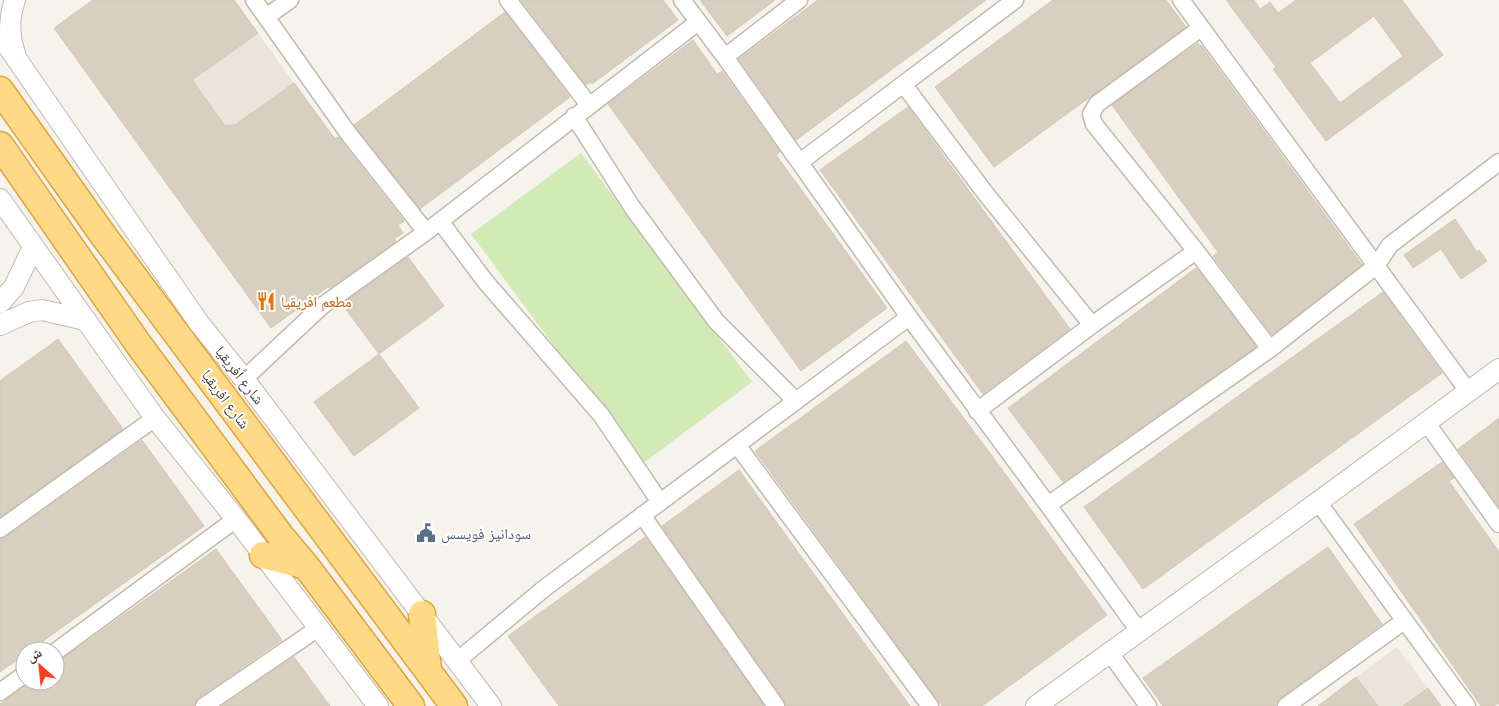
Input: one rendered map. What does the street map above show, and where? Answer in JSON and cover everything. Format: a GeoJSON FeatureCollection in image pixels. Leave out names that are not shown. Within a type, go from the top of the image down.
{"type":"FeatureCollection","features":[{"type":"Feature","properties":{"kind":"highway","name":"شارع افريقيا"},"geometry":{"type":"LineString","coordinates":[[0,90],[103,235],[454,706]]}},
{"type":"Feature","properties":{"kind":"highway"},"geometry":{"type":"LineString","coordinates":[[0,145],[139,345],[280,535],[306,566],[411,706]]}},
{"type":"Feature","properties":{"kind":"highway"},"geometry":{"type":"LineString","coordinates":[[263,555],[306,566]]}},
{"type":"Feature","properties":{"kind":"highway"},"geometry":{"type":"LineString","coordinates":[[422,614],[428,670]]}},
{"type":"Feature","properties":{"kind":"street"},"geometry":{"type":"LineString","coordinates":[[15,0],[10,26],[17,59]]}},
{"type":"Feature","properties":{"kind":"street"},"geometry":{"type":"LineString","coordinates":[[254,0],[348,133],[426,232]]}},
{"type":"Feature","properties":{"kind":"street"},"geometry":{"type":"LineString","coordinates":[[266,17],[290,0]]}},
{"type":"Feature","properties":{"kind":"street"},"geometry":{"type":"LineString","coordinates":[[508,0],[588,105]]}},
{"type":"Feature","properties":{"kind":"street"},"geometry":{"type":"LineString","coordinates":[[682,0],[725,57],[977,411],[1139,631]]}},
{"type":"Feature","properties":{"kind":"street"},"geometry":{"type":"LineString","coordinates":[[725,57],[799,0]]}},
{"type":"Feature","properties":{"kind":"street"},"geometry":{"type":"LineString","coordinates":[[1181,0],[1468,391]]}},
{"type":"Feature","properties":{"kind":"street"},"geometry":{"type":"LineString","coordinates":[[800,162],[1013,1]]}},
{"type":"Feature","properties":{"kind":"street"},"geometry":{"type":"LineString","coordinates":[[244,379],[322,306],[426,232],[588,105],[698,22]]}},
{"type":"Feature","properties":{"kind":"street"},"geometry":{"type":"LineString","coordinates":[[1201,28],[1097,104],[1091,114],[1094,124],[1196,251],[1270,349]]}},
{"type":"Feature","properties":{"kind":"street","name":"شارع أفريقيا"},"geometry":{"type":"LineString","coordinates":[[0,35],[199,323],[244,379],[491,706]]}},
{"type":"Feature","properties":{"kind":"street"},"geometry":{"type":"LineString","coordinates":[[904,85],[986,194],[1092,325]]}},
{"type":"Feature","properties":{"kind":"street"},"geometry":{"type":"LineString","coordinates":[[574,116],[632,207],[716,321],[796,401]]}},
{"type":"Feature","properties":{"kind":"street"},"geometry":{"type":"LineString","coordinates":[[1048,505],[1270,349],[1376,266],[1390,245],[1499,162]]}},
{"type":"Feature","properties":{"kind":"street"},"geometry":{"type":"LineString","coordinates":[[0,199],[155,418],[236,519],[378,706]]}},
{"type":"Feature","properties":{"kind":"street"},"geometry":{"type":"LineString","coordinates":[[440,221],[485,281],[601,415],[660,502]]}},
{"type":"Feature","properties":{"kind":"street"},"geometry":{"type":"LineString","coordinates":[[0,303],[14,288],[33,247]]}},
{"type":"Feature","properties":{"kind":"street"},"geometry":{"type":"LineString","coordinates":[[977,411],[1092,325],[1196,251]]}},
{"type":"Feature","properties":{"kind":"street"},"geometry":{"type":"LineString","coordinates":[[0,325],[14,317],[42,310],[85,320]]}},
{"type":"Feature","properties":{"kind":"street"},"geometry":{"type":"LineString","coordinates":[[457,661],[546,587],[909,317]]}},
{"type":"Feature","properties":{"kind":"street"},"geometry":{"type":"LineString","coordinates":[[1036,706],[1318,502],[1499,368]]}},
{"type":"Feature","properties":{"kind":"street"},"geometry":{"type":"LineString","coordinates":[[0,529],[155,418]]}},
{"type":"Feature","properties":{"kind":"street"},"geometry":{"type":"LineString","coordinates":[[1426,422],[1499,524]]}},
{"type":"Feature","properties":{"kind":"street"},"geometry":{"type":"LineString","coordinates":[[737,445],[930,706]]}},
{"type":"Feature","properties":{"kind":"street"},"geometry":{"type":"LineString","coordinates":[[1318,502],[1467,706]]}},
{"type":"Feature","properties":{"kind":"street"},"geometry":{"type":"LineString","coordinates":[[642,515],[776,706]]}},
{"type":"Feature","properties":{"kind":"street"},"geometry":{"type":"LineString","coordinates":[[65,645],[236,519]]}},
{"type":"Feature","properties":{"kind":"street"},"geometry":{"type":"LineString","coordinates":[[1296,703],[1404,621]]}},
{"type":"Feature","properties":{"kind":"street"},"geometry":{"type":"LineString","coordinates":[[204,706],[317,628]]}},
{"type":"Feature","properties":{"kind":"street"},"geometry":{"type":"LineString","coordinates":[[1110,653],[1148,706]]}},
{"type":"Feature","properties":{"kind":"street"},"geometry":{"type":"LineString","coordinates":[[0,692],[15,681]]}},
{"type":"Feature","properties":{"kind":"shaded area"},"geometry":{"type":"Polygon","coordinates":[[[258,33],[294,83],[228,130],[192,80],[258,33]]]}},
{"type":"Feature","properties":{"kind":"shaded area"},"geometry":{"type":"Polygon","coordinates":[[[1397,647],[1428,688],[1403,706],[1378,706],[1356,677],[1397,647]]]}},
{"type":"Feature","properties":{"kind":"green space"},"geometry":{"type":"Polygon","coordinates":[[[581,153],[752,382],[642,464],[471,234],[581,153]]]}},
{"type":"Feature","properties":{"kind":"building"},"geometry":{"type":"Polygon","coordinates":[[[93,0],[234,0],[258,33],[192,80],[225,126],[235,125],[294,83],[335,139],[338,137],[404,221],[398,225],[403,233],[394,239],[396,241],[271,328],[54,28],[93,0]]]}},
{"type":"Feature","properties":{"kind":"building"},"geometry":{"type":"Polygon","coordinates":[[[521,0],[663,0],[678,20],[592,84],[590,82],[586,85],[521,0]]]}},
{"type":"Feature","properties":{"kind":"building"},"geometry":{"type":"Polygon","coordinates":[[[700,0],[775,0],[727,36],[700,0]]]}},
{"type":"Feature","properties":{"kind":"building"},"geometry":{"type":"Polygon","coordinates":[[[818,0],[986,0],[796,140],[739,59],[818,0]]]}},
{"type":"Feature","properties":{"kind":"building"},"geometry":{"type":"Polygon","coordinates":[[[1053,0],[1166,0],[1186,27],[994,167],[935,87],[1053,0]]]}},
{"type":"Feature","properties":{"kind":"building"},"geometry":{"type":"Polygon","coordinates":[[[1226,0],[1254,0],[1260,9],[1270,2],[1278,13],[1296,0],[1402,0],[1443,55],[1326,141],[1273,69],[1276,67],[1226,0]],[[1374,16],[1310,63],[1340,103],[1403,56],[1374,16]]]}},
{"type":"Feature","properties":{"kind":"building"},"geometry":{"type":"Polygon","coordinates":[[[505,12],[570,97],[420,209],[354,125],[505,12]]]}},
{"type":"Feature","properties":{"kind":"building"},"geometry":{"type":"Polygon","coordinates":[[[693,40],[717,74],[722,71],[780,152],[776,155],[887,308],[801,371],[608,104],[693,40]]]}},
{"type":"Feature","properties":{"kind":"building"},"geometry":{"type":"Polygon","coordinates":[[[1198,43],[1362,265],[1272,335],[1213,256],[1218,252],[1112,105],[1198,43]]]}},
{"type":"Feature","properties":{"kind":"building"},"geometry":{"type":"Polygon","coordinates":[[[908,107],[1070,329],[983,394],[820,170],[908,107]]]}},
{"type":"Feature","properties":{"kind":"building"},"geometry":{"type":"Polygon","coordinates":[[[1455,219],[1477,252],[1479,250],[1487,261],[1461,279],[1441,249],[1413,268],[1404,255],[1455,219]]]}},
{"type":"Feature","properties":{"kind":"building"},"geometry":{"type":"Polygon","coordinates":[[[408,257],[444,306],[379,354],[342,304],[408,257]]]}},
{"type":"Feature","properties":{"kind":"building"},"geometry":{"type":"Polygon","coordinates":[[[1196,268],[1256,347],[1063,482],[1008,408],[1196,268]]]}},
{"type":"Feature","properties":{"kind":"building"},"geometry":{"type":"Polygon","coordinates":[[[1383,292],[1442,373],[1143,589],[1084,507],[1383,292]]]}},
{"type":"Feature","properties":{"kind":"building"},"geometry":{"type":"Polygon","coordinates":[[[58,339],[123,429],[0,517],[0,381],[58,339]]]}},
{"type":"Feature","properties":{"kind":"building"},"geometry":{"type":"Polygon","coordinates":[[[906,341],[1107,615],[982,706],[942,706],[755,451],[906,341]]]}},
{"type":"Feature","properties":{"kind":"building"},"geometry":{"type":"Polygon","coordinates":[[[379,354],[419,408],[354,456],[314,402],[379,354]]]}},
{"type":"Feature","properties":{"kind":"building"},"geometry":{"type":"Polygon","coordinates":[[[1499,418],[1499,507],[1458,449],[1499,418]]]}},
{"type":"Feature","properties":{"kind":"building"},"geometry":{"type":"Polygon","coordinates":[[[142,440],[204,526],[43,641],[15,641],[15,661],[0,672],[0,539],[6,537],[142,440]]]}},
{"type":"Feature","properties":{"kind":"building"},"geometry":{"type":"Polygon","coordinates":[[[1442,462],[1454,478],[1449,481],[1499,552],[1499,703],[1494,706],[1481,706],[1354,524],[1442,462]]]}},
{"type":"Feature","properties":{"kind":"building"},"geometry":{"type":"Polygon","coordinates":[[[739,470],[910,706],[786,706],[784,700],[662,526],[739,470]]]}},
{"type":"Feature","properties":{"kind":"building"},"geometry":{"type":"Polygon","coordinates":[[[645,537],[764,706],[559,706],[508,636],[645,537]]]}},
{"type":"Feature","properties":{"kind":"building"},"geometry":{"type":"Polygon","coordinates":[[[1328,547],[1382,624],[1280,698],[1275,706],[1163,706],[1143,678],[1328,547]]]}},
{"type":"Feature","properties":{"kind":"building"},"geometry":{"type":"Polygon","coordinates":[[[216,549],[282,640],[198,698],[194,706],[0,706],[0,704],[18,691],[65,691],[65,657],[216,549]]]}},
{"type":"Feature","properties":{"kind":"building"},"geometry":{"type":"Polygon","coordinates":[[[294,657],[330,706],[222,706],[294,657]]]}},
{"type":"Feature","properties":{"kind":"building"},"geometry":{"type":"Polygon","coordinates":[[[1356,677],[1378,706],[1318,706],[1356,677]]]}},
{"type":"Feature","properties":{"kind":"building"},"geometry":{"type":"Polygon","coordinates":[[[1428,688],[1441,706],[1403,706],[1428,688]]]}},
{"type":"Feature","properties":{"kind":"place","name":"مطعم افريقيا"},"geometry":{"type":"Point","coordinates":[266,301]}},
{"type":"Feature","properties":{"kind":"place","name":"سودانيز فويسس"},"geometry":{"type":"Point","coordinates":[426,533]}}]}
